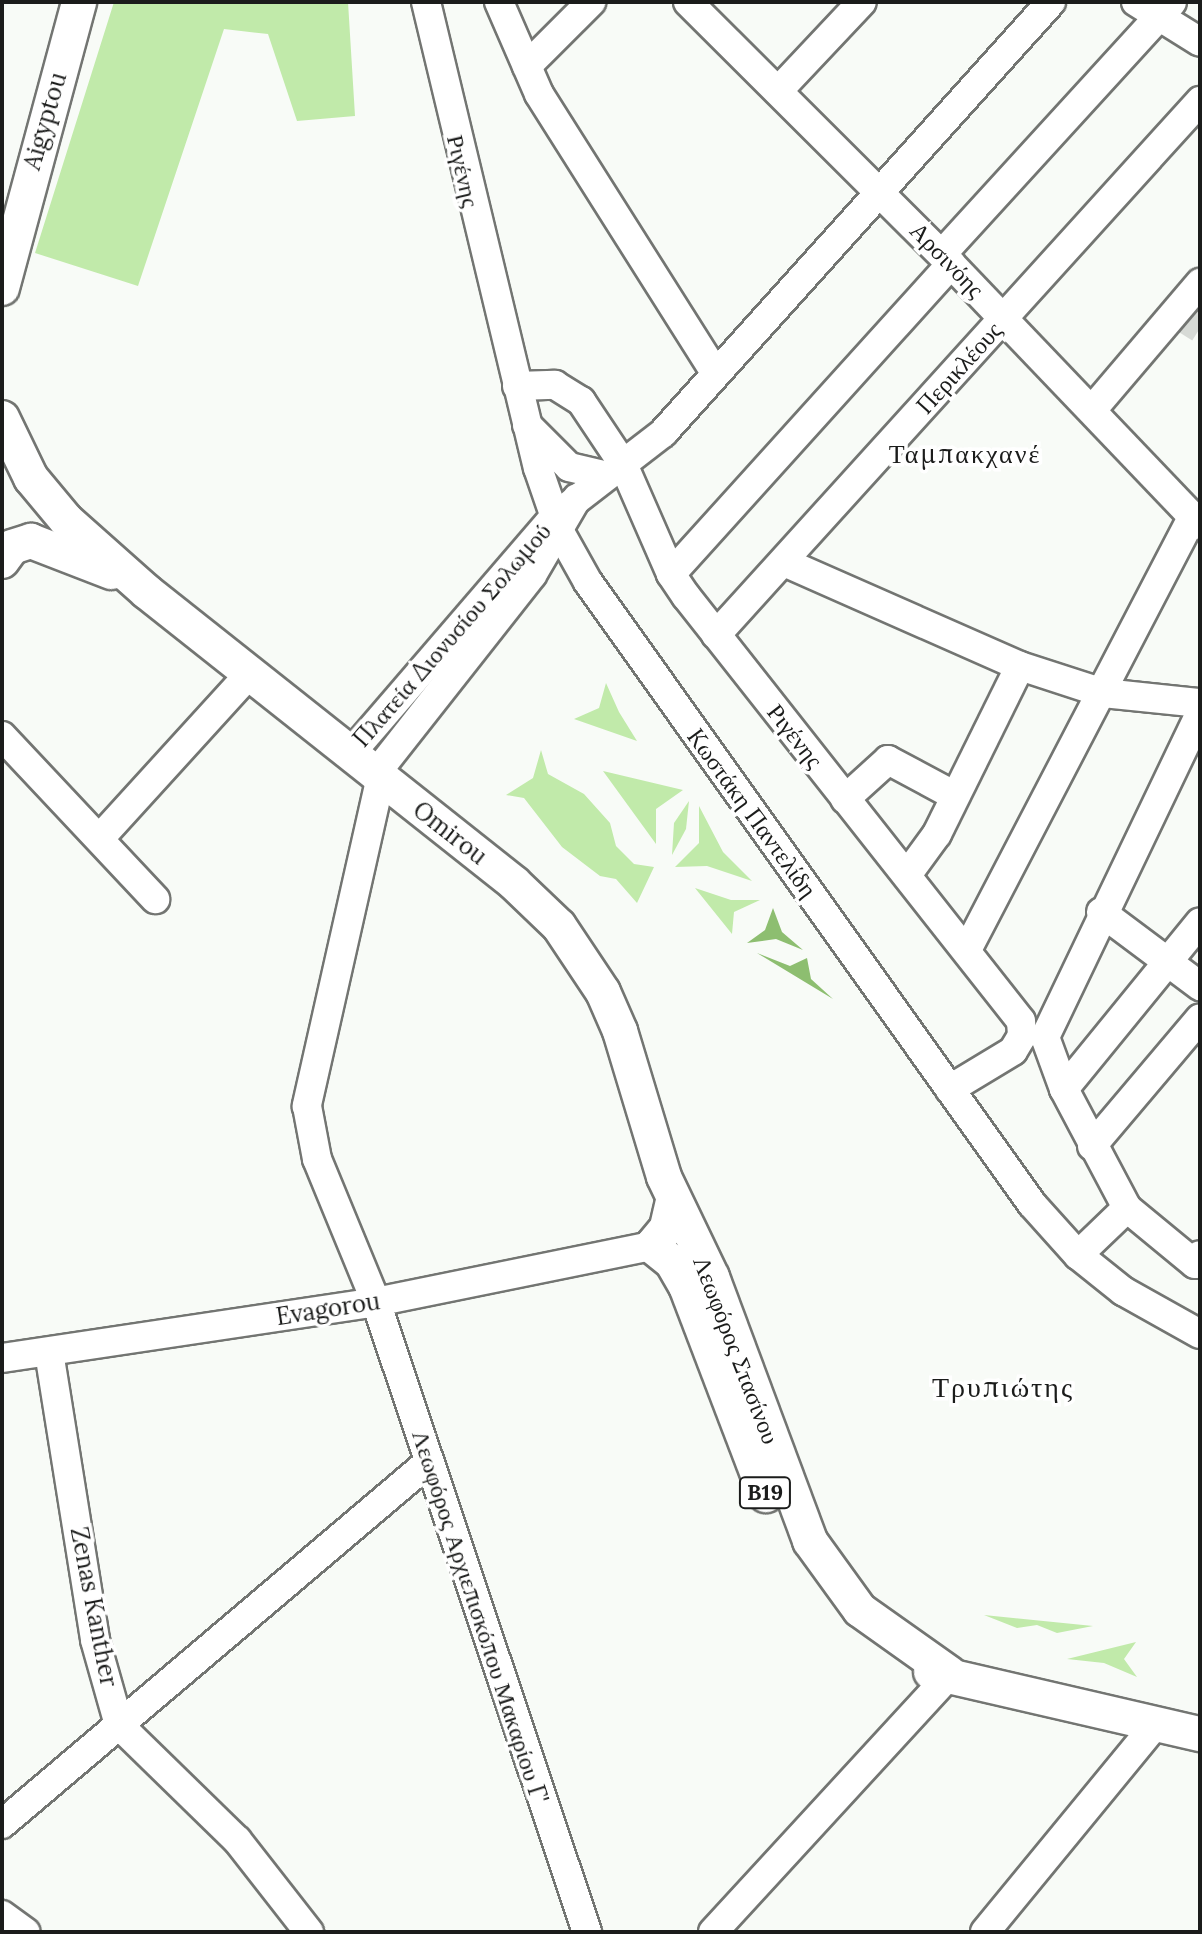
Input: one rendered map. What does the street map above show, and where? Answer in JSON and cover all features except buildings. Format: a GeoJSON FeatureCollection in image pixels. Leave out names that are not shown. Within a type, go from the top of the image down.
{"type":"FeatureCollection","features":[{"type":"Feature","properties":{"kind":"main road","name":"Aigyptou"},"geometry":{"type":"LineString","coordinates":[[2,288],[79,2]]}},
{"type":"Feature","properties":{"kind":"main road","name":"Omirou"},"geometry":{"type":"LineString","coordinates":[[5,429],[31,478],[66,520],[147,592],[514,883],[574,947],[620,1031],[673,1201]]}},
{"type":"Feature","properties":{"kind":"main road"},"geometry":{"type":"LineString","coordinates":[[2,561],[12,547],[31,541],[90,563],[147,592]]}},
{"type":"Feature","properties":{"kind":"main road"},"geometry":{"type":"LineString","coordinates":[[652,1246],[667,1228],[673,1201]]}},
{"type":"Feature","properties":{"kind":"main road","name":"Λεωφόρος Στασίνου"},"geometry":{"type":"LineString","coordinates":[[673,1201],[712,1277],[810,1541],[860,1610],[950,1674]]}},
{"type":"Feature","properties":{"kind":"main road","name":"Λεωφόρος Στασίνου"},"geometry":{"type":"LineString","coordinates":[[652,1246],[672,1262],[686,1286],[767,1499],[792,1553],[819,1594],[896,1662],[1200,1734]]}},
{"type":"Feature","properties":{"kind":"street","name":"Ριγένης"},"geometry":{"type":"LineString","coordinates":[[426,2],[526,425],[557,524]]}},
{"type":"Feature","properties":{"kind":"street"},"geometry":{"type":"LineString","coordinates":[[499,2],[539,94],[714,371]]}},
{"type":"Feature","properties":{"kind":"street"},"geometry":{"type":"LineString","coordinates":[[527,66],[591,2]]}},
{"type":"Feature","properties":{"kind":"street","name":"Αρσινόης"},"geometry":{"type":"LineString","coordinates":[[688,2],[946,259],[1197,522]]}},
{"type":"Feature","properties":{"kind":"street"},"geometry":{"type":"LineString","coordinates":[[778,91],[862,2]]}},
{"type":"Feature","properties":{"kind":"street"},"geometry":{"type":"LineString","coordinates":[[557,524],[577,498],[663,433],[714,371],[1051,2]]}},
{"type":"Feature","properties":{"kind":"street"},"geometry":{"type":"LineString","coordinates":[[671,574],[946,259],[1155,7],[1200,42]]}},
{"type":"Feature","properties":{"kind":"street","name":"Περικλέους"},"geometry":{"type":"LineString","coordinates":[[716,635],[1200,101]]}},
{"type":"Feature","properties":{"kind":"street"},"geometry":{"type":"LineString","coordinates":[[1092,410],[1178,315],[1200,283]]}},
{"type":"Feature","properties":{"kind":"street","name":"Ριγένης"},"geometry":{"type":"LineString","coordinates":[[517,386],[555,385],[574,393],[671,574],[845,799],[968,948],[1021,1021]]}},
{"type":"Feature","properties":{"kind":"street"},"geometry":{"type":"LineString","coordinates":[[526,425],[569,467],[613,470]]}},
{"type":"Feature","properties":{"kind":"street"},"geometry":{"type":"LineString","coordinates":[[495,587],[526,523],[538,468]]}},
{"type":"Feature","properties":{"kind":"street"},"geometry":{"type":"LineString","coordinates":[[968,948],[1197,522]]}},
{"type":"Feature","properties":{"kind":"street","name":"Πλατεία Διονυσίου Σολωμού"},"geometry":{"type":"LineString","coordinates":[[376,1302],[317,1159],[307,1106],[378,776],[399,739],[532,575],[557,524]]}},
{"type":"Feature","properties":{"kind":"street","name":"Πλατεία Διονυσίου Σολωμού"},"geometry":{"type":"LineString","coordinates":[[351,753],[495,587],[557,524]]}},
{"type":"Feature","properties":{"kind":"street","name":"Kωστάκη Παντελίδη"},"geometry":{"type":"LineString","coordinates":[[557,524],[588,582],[1032,1204],[1078,1255],[1123,1291],[1200,1334]]}},
{"type":"Feature","properties":{"kind":"street"},"geometry":{"type":"LineString","coordinates":[[784,562],[1020,666],[1103,693],[1200,703]]}},
{"type":"Feature","properties":{"kind":"street"},"geometry":{"type":"LineString","coordinates":[[532,575],[563,573],[588,582]]}},
{"type":"Feature","properties":{"kind":"street"},"geometry":{"type":"LineString","coordinates":[[907,875],[937,834],[1020,666]]}},
{"type":"Feature","properties":{"kind":"street"},"geometry":{"type":"LineString","coordinates":[[100,838],[249,674]]}},
{"type":"Feature","properties":{"kind":"street"},"geometry":{"type":"LineString","coordinates":[[1045,1037],[1101,912],[1200,713]]}},
{"type":"Feature","properties":{"kind":"street"},"geometry":{"type":"LineString","coordinates":[[2,736],[155,899]]}},
{"type":"Feature","properties":{"kind":"street"},"geometry":{"type":"LineString","coordinates":[[845,799],[888,760],[955,796]]}},
{"type":"Feature","properties":{"kind":"street"},"geometry":{"type":"LineString","coordinates":[[1101,912],[1200,986]]}},
{"type":"Feature","properties":{"kind":"street"},"geometry":{"type":"LineString","coordinates":[[1064,1089],[1200,922]]}},
{"type":"Feature","properties":{"kind":"street"},"geometry":{"type":"LineString","coordinates":[[1092,1146],[1200,1018]]}},
{"type":"Feature","properties":{"kind":"street"},"geometry":{"type":"LineString","coordinates":[[950,1089],[1013,1051],[1022,1036],[1021,1021]]}},
{"type":"Feature","properties":{"kind":"street"},"geometry":{"type":"LineString","coordinates":[[1021,1021],[1045,1037],[1064,1089],[1127,1208],[1198,1260]]}},
{"type":"Feature","properties":{"kind":"street"},"geometry":{"type":"LineString","coordinates":[[1078,1255],[1127,1208]]}},
{"type":"Feature","properties":{"kind":"street","name":"Evagorou"},"geometry":{"type":"LineString","coordinates":[[2,1358],[376,1302],[652,1246]]}},
{"type":"Feature","properties":{"kind":"street","name":"Λεωφόρος Αρχιεπισκόπου Μακαρίου Γ'"},"geometry":{"type":"LineString","coordinates":[[376,1302],[587,1932]]}},
{"type":"Feature","properties":{"kind":"street","name":"Zenas Kanther"},"geometry":{"type":"LineString","coordinates":[[49,1352],[95,1640],[119,1725],[237,1840],[309,1932]]}},
{"type":"Feature","properties":{"kind":"street"},"geometry":{"type":"LineString","coordinates":[[2,1824],[429,1462]]}},
{"type":"Feature","properties":{"kind":"street"},"geometry":{"type":"LineString","coordinates":[[713,1932],[950,1674]]}},
{"type":"Feature","properties":{"kind":"street"},"geometry":{"type":"LineString","coordinates":[[985,1932],[1156,1724]]}},
{"type":"Feature","properties":{"kind":"street"},"geometry":{"type":"LineString","coordinates":[[2,1915],[25,1932]]}},
{"type":"Feature","properties":{"kind":"shaded area"},"geometry":{"type":"Polygon","coordinates":[[[114,2],[348,2],[355,116],[297,121],[268,34],[224,29],[138,286],[35,253],[114,2]]]}},
{"type":"Feature","properties":{"kind":"shaded area"},"geometry":{"type":"Polygon","coordinates":[[[606,683],[637,741],[574,719],[599,708],[606,683]]]}},
{"type":"Feature","properties":{"kind":"shaded area"},"geometry":{"type":"Polygon","coordinates":[[[541,750],[548,774],[584,794],[610,823],[616,846],[634,864],[654,867],[637,903],[616,879],[600,876],[562,847],[524,798],[506,795],[533,778],[541,750]]]}},
{"type":"Feature","properties":{"kind":"shaded area"},"geometry":{"type":"Polygon","coordinates":[[[603,771],[683,790],[656,809],[656,844],[603,771]]]}},
{"type":"Feature","properties":{"kind":"shaded area"},"geometry":{"type":"Polygon","coordinates":[[[689,801],[686,829],[672,855],[674,823],[689,801]]]}},
{"type":"Feature","properties":{"kind":"shaded area"},"geometry":{"type":"Polygon","coordinates":[[[699,806],[723,852],[752,881],[707,866],[675,867],[699,843],[699,806]]]}},
{"type":"Feature","properties":{"kind":"shaded area"},"geometry":{"type":"Polygon","coordinates":[[[695,888],[731,900],[760,900],[734,912],[732,934],[695,888]]]}},
{"type":"Feature","properties":{"kind":"shaded area"},"geometry":{"type":"Polygon","coordinates":[[[773,908],[782,932],[803,950],[776,939],[747,943],[765,930],[773,908]]]}},
{"type":"Feature","properties":{"kind":"shaded area"},"geometry":{"type":"Polygon","coordinates":[[[757,953],[790,966],[807,958],[811,979],[833,999],[757,953]]]}},
{"type":"Feature","properties":{"kind":"shaded area"},"geometry":{"type":"Polygon","coordinates":[[[984,1615],[1093,1626],[1057,1633],[1037,1625],[1017,1628],[984,1615]]]}},
{"type":"Feature","properties":{"kind":"shaded area"},"geometry":{"type":"Polygon","coordinates":[[[1136,1642],[1124,1659],[1137,1677],[1104,1663],[1067,1659],[1136,1642]]]}},
{"type":"Feature","properties":{"kind":"tunnel"},"geometry":{"type":"LineString","coordinates":[[1181,317],[1200,329]]}},
{"type":"Feature","properties":{"kind":"district","name":"Ταμπακχανέ"},"geometry":{"type":"Point","coordinates":[965,454]}},
{"type":"Feature","properties":{"kind":"district","name":"Τρυπιώτης"},"geometry":{"type":"Point","coordinates":[1003,1387]}}]}
